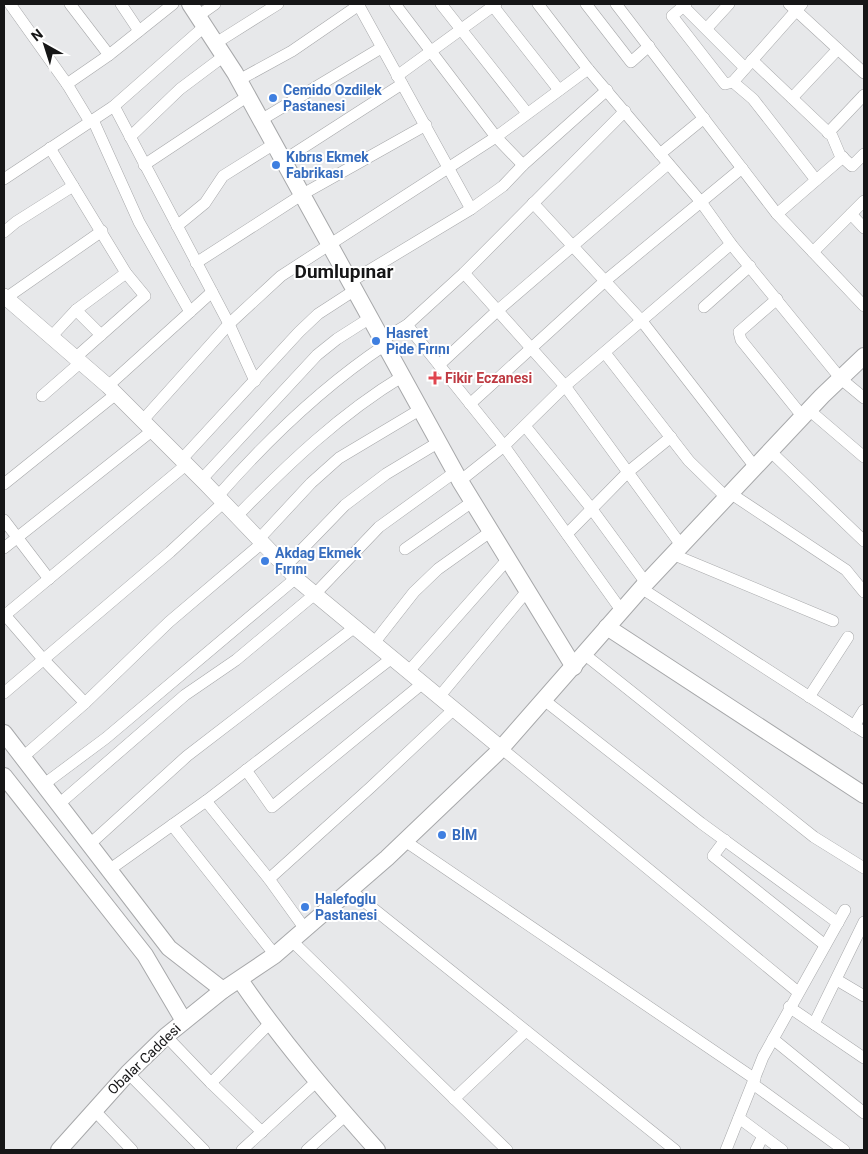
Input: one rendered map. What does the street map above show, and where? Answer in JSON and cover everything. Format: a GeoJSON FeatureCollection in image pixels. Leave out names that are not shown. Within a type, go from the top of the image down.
{"type":"FeatureCollection","features":[{"type":"Feature","properties":{"kind":"main road"},"geometry":{"type":"LineString","coordinates":[[198,15],[239,80],[472,502],[527,591],[579,660]]}},
{"type":"Feature","properties":{"kind":"main road","name":"Obalar Caddesi"},"geometry":{"type":"LineString","coordinates":[[59,1150],[128,1073],[166,1036],[223,990],[240,980],[292,941],[405,840],[501,748],[621,610],[677,549],[806,413],[864,356]]}},
{"type":"Feature","properties":{"kind":"main road"},"geometry":{"type":"LineString","coordinates":[[607,627],[864,795]]}},
{"type":"Feature","properties":{"kind":"main road"},"geometry":{"type":"LineString","coordinates":[[4,733],[169,948],[223,990]]}},
{"type":"Feature","properties":{"kind":"main road"},"geometry":{"type":"LineString","coordinates":[[4,776],[145,955],[184,1021]]}},
{"type":"Feature","properties":{"kind":"main road"},"geometry":{"type":"LineString","coordinates":[[240,980],[270,1023],[316,1082],[376,1150]]}},
{"type":"Feature","properties":{"kind":"street"},"geometry":{"type":"LineString","coordinates":[[10,4],[91,121],[139,222],[190,312]]}},
{"type":"Feature","properties":{"kind":"street"},"geometry":{"type":"LineString","coordinates":[[70,4],[109,55]]}},
{"type":"Feature","properties":{"kind":"street"},"geometry":{"type":"LineString","coordinates":[[121,4],[139,31]]}},
{"type":"Feature","properties":{"kind":"street"},"geometry":{"type":"LineString","coordinates":[[67,84],[109,55],[173,4]]}},
{"type":"Feature","properties":{"kind":"street"},"geometry":{"type":"LineString","coordinates":[[4,179],[114,106],[198,15],[215,4]]}},
{"type":"Feature","properties":{"kind":"street"},"geometry":{"type":"LineString","coordinates":[[130,137],[220,50],[278,4]]}},
{"type":"Feature","properties":{"kind":"street"},"geometry":{"type":"LineString","coordinates":[[395,4],[496,137],[523,165]]}},
{"type":"Feature","properties":{"kind":"street"},"geometry":{"type":"LineString","coordinates":[[441,4],[527,113]]}},
{"type":"Feature","properties":{"kind":"street"},"geometry":{"type":"LineString","coordinates":[[538,4],[588,69],[625,110],[701,202],[732,244],[840,379],[864,398]]}},
{"type":"Feature","properties":{"kind":"street"},"geometry":{"type":"LineString","coordinates":[[586,4],[631,62],[649,46]]}},
{"type":"Feature","properties":{"kind":"street"},"geometry":{"type":"LineString","coordinates":[[616,4],[777,214],[864,306]]}},
{"type":"Feature","properties":{"kind":"street"},"geometry":{"type":"LineString","coordinates":[[707,28],[728,4]]}},
{"type":"Feature","properties":{"kind":"street"},"geometry":{"type":"LineString","coordinates":[[239,80],[292,51],[359,5],[471,209]]}},
{"type":"Feature","properties":{"kind":"street"},"geometry":{"type":"LineString","coordinates":[[864,73],[796,6],[749,64],[732,82],[725,84],[672,16],[684,5],[707,28],[749,64],[792,98],[828,133],[843,157],[852,166],[864,154]]}},
{"type":"Feature","properties":{"kind":"street"},"geometry":{"type":"LineString","coordinates":[[284,160],[399,80],[489,6],[559,90]]}},
{"type":"Feature","properties":{"kind":"street"},"geometry":{"type":"LineString","coordinates":[[261,120],[381,48]]}},
{"type":"Feature","properties":{"kind":"street"},"geometry":{"type":"LineString","coordinates":[[792,98],[838,49]]}},
{"type":"Feature","properties":{"kind":"street"},"geometry":{"type":"LineString","coordinates":[[4,548],[148,425],[229,324],[281,276],[496,137],[588,69]]}},
{"type":"Feature","properties":{"kind":"street"},"geometry":{"type":"LineString","coordinates":[[732,82],[753,99],[816,180]]}},
{"type":"Feature","properties":{"kind":"street"},"geometry":{"type":"LineString","coordinates":[[85,704],[4,615],[49,580],[185,462],[230,405],[318,314],[352,286],[471,209],[503,186],[523,165],[607,90]]}},
{"type":"Feature","properties":{"kind":"street"},"geometry":{"type":"LineString","coordinates":[[828,133],[864,95]]}},
{"type":"Feature","properties":{"kind":"street"},"geometry":{"type":"LineString","coordinates":[[144,165],[248,96]]}},
{"type":"Feature","properties":{"kind":"street"},"geometry":{"type":"LineString","coordinates":[[114,106],[229,324],[255,381]]}},
{"type":"Feature","properties":{"kind":"street"},"geometry":{"type":"LineString","coordinates":[[4,693],[170,552],[221,499],[261,448],[312,400],[407,325],[464,273],[625,110]]}},
{"type":"Feature","properties":{"kind":"street"},"geometry":{"type":"LineString","coordinates":[[660,154],[704,118]]}},
{"type":"Feature","properties":{"kind":"street"},"geometry":{"type":"LineString","coordinates":[[196,263],[302,194],[426,125]]}},
{"type":"Feature","properties":{"kind":"street"},"geometry":{"type":"LineString","coordinates":[[177,226],[204,203],[223,176],[274,144]]}},
{"type":"Feature","properties":{"kind":"street"},"geometry":{"type":"LineString","coordinates":[[42,396],[101,335],[144,296],[126,273],[50,148]]}},
{"type":"Feature","properties":{"kind":"street"},"geometry":{"type":"LineString","coordinates":[[777,214],[843,157]]}},
{"type":"Feature","properties":{"kind":"street"},"geometry":{"type":"LineString","coordinates":[[439,365],[497,310],[668,164]]}},
{"type":"Feature","properties":{"kind":"street"},"geometry":{"type":"LineString","coordinates":[[470,404],[605,281],[742,168]]}},
{"type":"Feature","properties":{"kind":"street"},"geometry":{"type":"LineString","coordinates":[[4,232],[16,222],[73,186]]}},
{"type":"Feature","properties":{"kind":"street"},"geometry":{"type":"LineString","coordinates":[[813,252],[864,201]]}},
{"type":"Feature","properties":{"kind":"street"},"geometry":{"type":"LineString","coordinates":[[532,203],[641,320],[755,467]]}},
{"type":"Feature","properties":{"kind":"street"},"geometry":{"type":"LineString","coordinates":[[851,214],[864,228]]}},
{"type":"Feature","properties":{"kind":"street"},"geometry":{"type":"LineString","coordinates":[[102,231],[5,297],[112,390],[202,479],[296,578],[798,992]]}},
{"type":"Feature","properties":{"kind":"street"},"geometry":{"type":"LineString","coordinates":[[59,804],[184,694],[236,660],[315,594],[378,527],[504,446],[565,386],[732,244]]}},
{"type":"Feature","properties":{"kind":"street"},"geometry":{"type":"LineString","coordinates":[[704,307],[750,266]]}},
{"type":"Feature","properties":{"kind":"street"},"geometry":{"type":"LineString","coordinates":[[51,337],[76,310],[126,273]]}},
{"type":"Feature","properties":{"kind":"street"},"geometry":{"type":"LineString","coordinates":[[464,273],[565,386],[628,472],[677,549],[833,621]]}},
{"type":"Feature","properties":{"kind":"street"},"geometry":{"type":"LineString","coordinates":[[4,484],[112,390],[212,292]]}},
{"type":"Feature","properties":{"kind":"street"},"geometry":{"type":"LineString","coordinates":[[776,299],[739,332],[741,340],[806,413],[864,456]]}},
{"type":"Feature","properties":{"kind":"street"},"geometry":{"type":"LineString","coordinates":[[76,310],[101,335]]}},
{"type":"Feature","properties":{"kind":"street"},"geometry":{"type":"LineString","coordinates":[[202,479],[317,355],[370,318]]}},
{"type":"Feature","properties":{"kind":"street"},"geometry":{"type":"LineString","coordinates":[[407,325],[504,446],[621,610]]}},
{"type":"Feature","properties":{"kind":"street"},"geometry":{"type":"LineString","coordinates":[[605,352],[689,460],[728,495],[846,570],[864,592]]}},
{"type":"Feature","properties":{"kind":"street"},"geometry":{"type":"LineString","coordinates":[[237,516],[294,458],[371,395],[403,376]]}},
{"type":"Feature","properties":{"kind":"street"},"geometry":{"type":"LineString","coordinates":[[23,757],[85,704],[169,622],[261,541],[311,483],[339,458],[421,409]]}},
{"type":"Feature","properties":{"kind":"street"},"geometry":{"type":"LineString","coordinates":[[525,426],[591,508],[644,585],[864,732]]}},
{"type":"Feature","properties":{"kind":"street"},"geometry":{"type":"LineString","coordinates":[[567,534],[628,472],[671,437]]}},
{"type":"Feature","properties":{"kind":"street"},"geometry":{"type":"LineString","coordinates":[[285,567],[346,506],[386,474],[439,442]]}},
{"type":"Feature","properties":{"kind":"street"},"geometry":{"type":"LineString","coordinates":[[770,451],[864,541]]}},
{"type":"Feature","properties":{"kind":"street"},"geometry":{"type":"LineString","coordinates":[[404,549],[472,502]]}},
{"type":"Feature","properties":{"kind":"street"},"geometry":{"type":"LineString","coordinates":[[4,520],[49,580]]}},
{"type":"Feature","properties":{"kind":"street"},"geometry":{"type":"LineString","coordinates":[[374,643],[414,592],[432,575],[490,532]]}},
{"type":"Feature","properties":{"kind":"street"},"geometry":{"type":"LineString","coordinates":[[408,672],[507,560]]}},
{"type":"Feature","properties":{"kind":"street"},"geometry":{"type":"LineString","coordinates":[[43,784],[106,738],[296,578]]}},
{"type":"Feature","properties":{"kind":"street"},"geometry":{"type":"LineString","coordinates":[[439,697],[527,591]]}},
{"type":"Feature","properties":{"kind":"street"},"geometry":{"type":"LineString","coordinates":[[90,844],[187,756],[355,627]]}},
{"type":"Feature","properties":{"kind":"street"},"geometry":{"type":"LineString","coordinates":[[809,697],[848,637]]}},
{"type":"Feature","properties":{"kind":"street"},"geometry":{"type":"LineString","coordinates":[[109,870],[206,800],[392,658]]}},
{"type":"Feature","properties":{"kind":"street"},"geometry":{"type":"LineString","coordinates":[[579,660],[814,837],[864,868]]}},
{"type":"Feature","properties":{"kind":"street"},"geometry":{"type":"LineString","coordinates":[[246,770],[272,807],[423,684]]}},
{"type":"Feature","properties":{"kind":"street"},"geometry":{"type":"LineString","coordinates":[[544,700],[725,840],[838,923]]}},
{"type":"Feature","properties":{"kind":"street"},"geometry":{"type":"LineString","coordinates":[[269,879],[454,709]]}},
{"type":"Feature","properties":{"kind":"street"},"geometry":{"type":"LineString","coordinates":[[854,726],[864,710]]}},
{"type":"Feature","properties":{"kind":"street"},"geometry":{"type":"LineString","coordinates":[[206,800],[269,879],[305,929]]}},
{"type":"Feature","properties":{"kind":"street"},"geometry":{"type":"LineString","coordinates":[[172,825],[275,955]]}},
{"type":"Feature","properties":{"kind":"street"},"geometry":{"type":"LineString","coordinates":[[405,840],[754,1082],[844,1150]]}},
{"type":"Feature","properties":{"kind":"street"},"geometry":{"type":"LineString","coordinates":[[725,840],[713,856],[826,945]]}},
{"type":"Feature","properties":{"kind":"street"},"geometry":{"type":"LineString","coordinates":[[350,890],[675,1150]]}},
{"type":"Feature","properties":{"kind":"street"},"geometry":{"type":"LineString","coordinates":[[726,1150],[754,1082],[789,1007],[846,910]]}},
{"type":"Feature","properties":{"kind":"street"},"geometry":{"type":"LineString","coordinates":[[814,1024],[863,927]]}},
{"type":"Feature","properties":{"kind":"street"},"geometry":{"type":"LineString","coordinates":[[292,941],[507,1150]]}},
{"type":"Feature","properties":{"kind":"street"},"geometry":{"type":"LineString","coordinates":[[837,980],[864,996]]}},
{"type":"Feature","properties":{"kind":"street"},"geometry":{"type":"LineString","coordinates":[[789,1007],[864,1058]]}},
{"type":"Feature","properties":{"kind":"street"},"geometry":{"type":"LineString","coordinates":[[210,1083],[270,1023]]}},
{"type":"Feature","properties":{"kind":"street"},"geometry":{"type":"LineString","coordinates":[[454,1099],[526,1031]]}},
{"type":"Feature","properties":{"kind":"street"},"geometry":{"type":"LineString","coordinates":[[166,1036],[210,1083],[262,1132]]}},
{"type":"Feature","properties":{"kind":"street"},"geometry":{"type":"LineString","coordinates":[[773,1039],[864,1113]]}},
{"type":"Feature","properties":{"kind":"street"},"geometry":{"type":"LineString","coordinates":[[128,1073],[204,1150]]}},
{"type":"Feature","properties":{"kind":"street"},"geometry":{"type":"LineString","coordinates":[[242,1150],[316,1082]]}},
{"type":"Feature","properties":{"kind":"street"},"geometry":{"type":"LineString","coordinates":[[94,1110],[132,1150]]}},
{"type":"Feature","properties":{"kind":"street"},"geometry":{"type":"LineString","coordinates":[[307,1150],[346,1115]]}},
{"type":"Feature","properties":{"kind":"street"},"geometry":{"type":"LineString","coordinates":[[739,1118],[782,1150]]}},
{"type":"Feature","properties":{"kind":"street"},"geometry":{"type":"LineString","coordinates":[[756,1150],[764,1136]]}},
{"type":"Feature","properties":{"kind":"place","name":"Cemido Ozdilek Pastanesi"},"geometry":{"type":"Point","coordinates":[273,98]}},
{"type":"Feature","properties":{"kind":"place","name":"Kıbrıs Ekmek Fabrikası"},"geometry":{"type":"Point","coordinates":[276,165]}},
{"type":"Feature","properties":{"kind":"place","name":"Hasret Pide Fırını"},"geometry":{"type":"Point","coordinates":[376,341]}},
{"type":"Feature","properties":{"kind":"place","name":"Fikir Eczanesi"},"geometry":{"type":"Point","coordinates":[435,378]}},
{"type":"Feature","properties":{"kind":"place","name":"Akdag Ekmek Fırını"},"geometry":{"type":"Point","coordinates":[265,561]}},
{"type":"Feature","properties":{"kind":"place","name":"BİM"},"geometry":{"type":"Point","coordinates":[442,835]}},
{"type":"Feature","properties":{"kind":"place","name":"Halefoglu Pastanesi"},"geometry":{"type":"Point","coordinates":[305,907]}},
{"type":"Feature","properties":{"kind":"district","name":"Dumlupınar"},"geometry":{"type":"Point","coordinates":[344,271]}}]}
